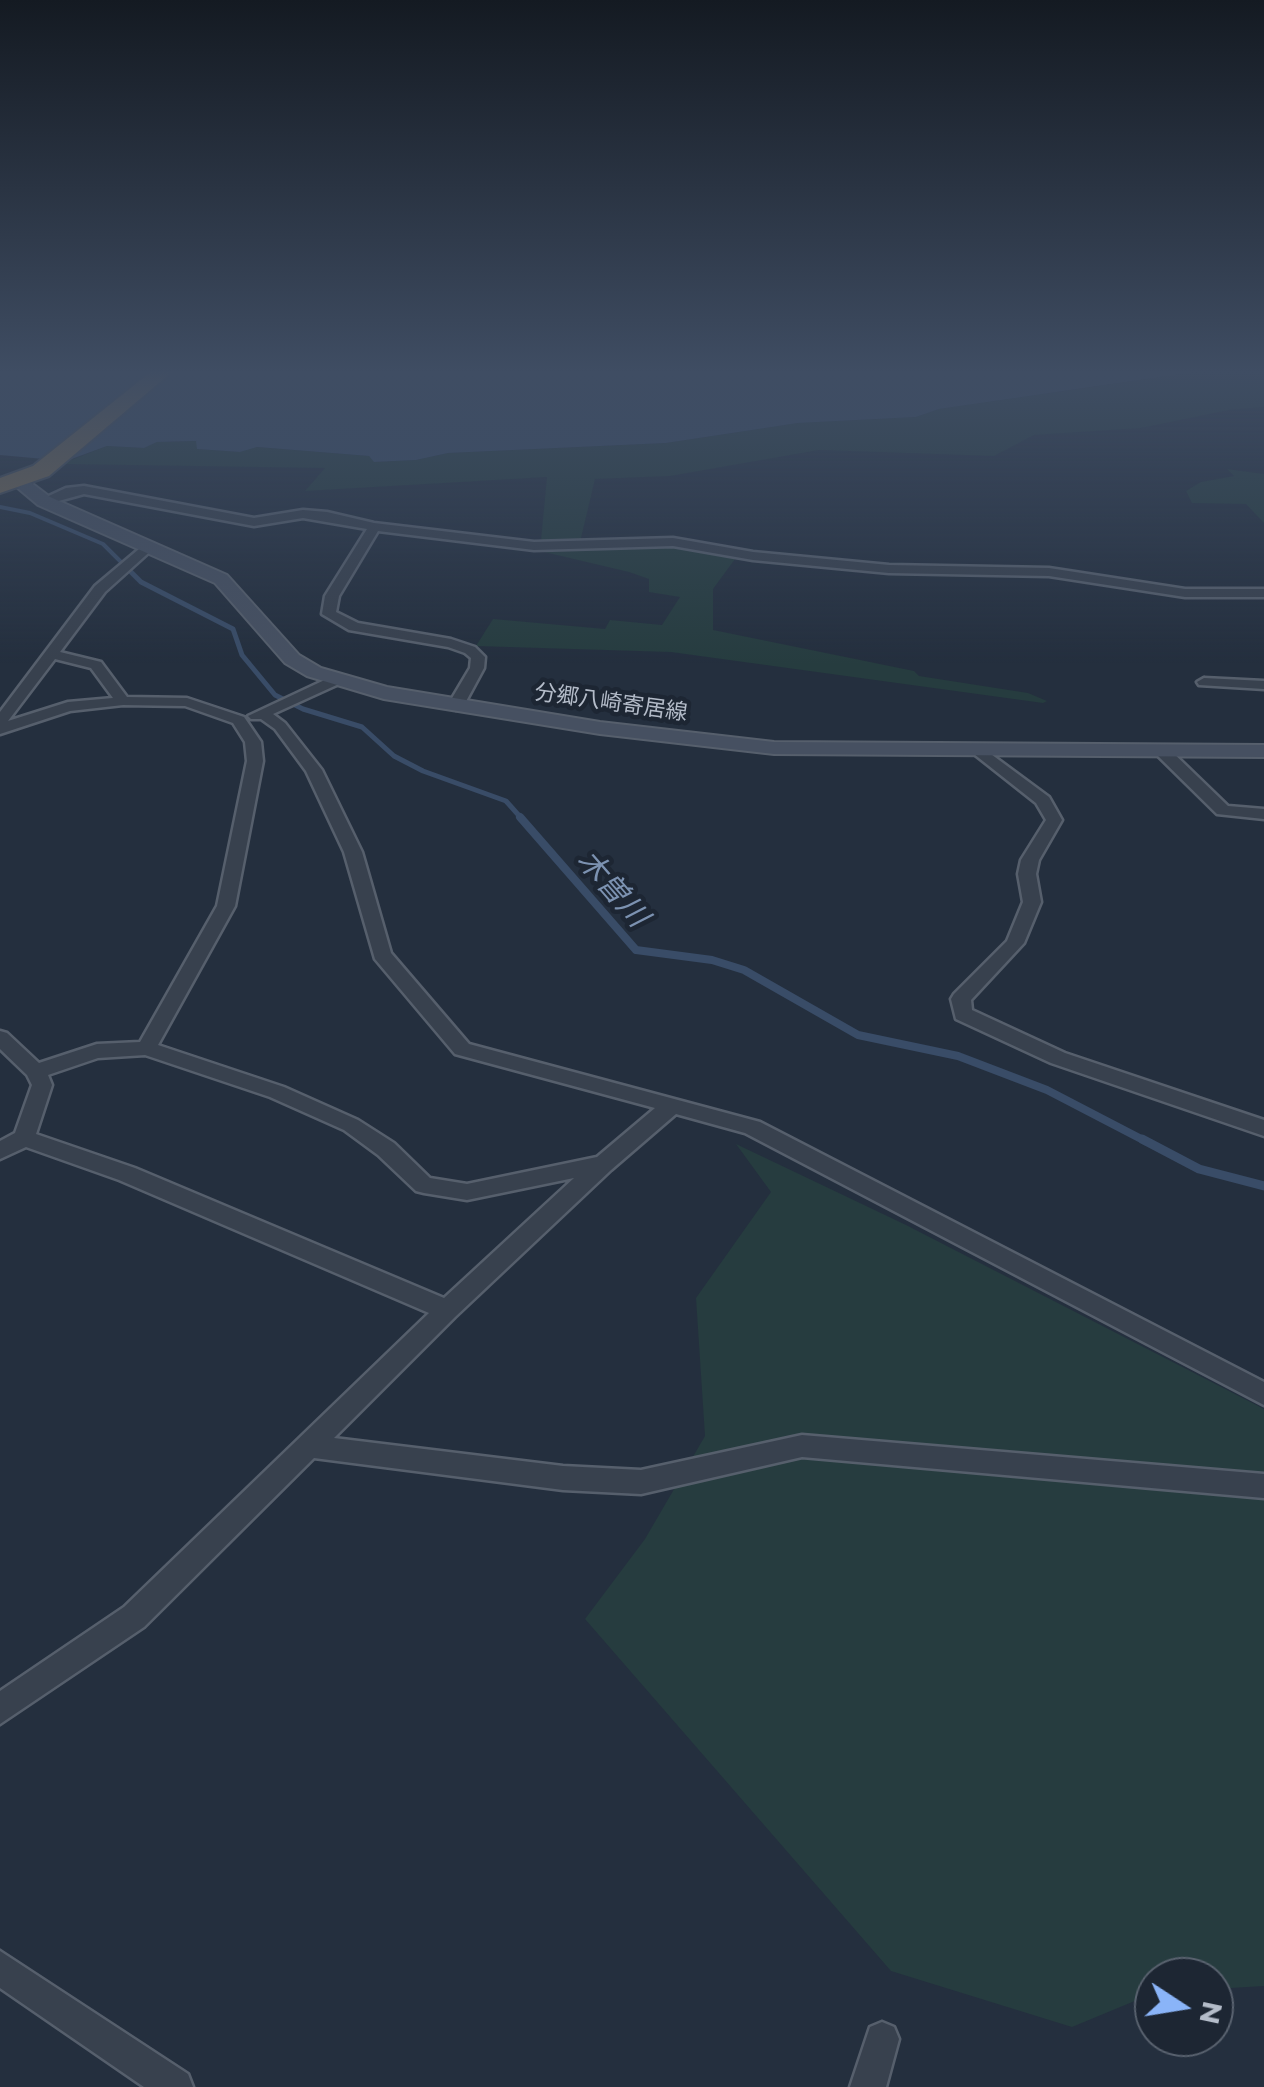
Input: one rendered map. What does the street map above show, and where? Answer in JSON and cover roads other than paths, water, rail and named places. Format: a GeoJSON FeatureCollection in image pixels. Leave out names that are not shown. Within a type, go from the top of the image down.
{"type":"FeatureCollection","features":[{"type":"Feature","properties":{"kind":"highway"},"geometry":{"type":"LineString","coordinates":[[6,488],[41,468]]}},
{"type":"Feature","properties":{"kind":"main road","name":"分郷八崎寄居線"},"geometry":{"type":"LineString","coordinates":[[6,488],[44,501],[142,552],[221,579],[292,658],[336,680],[384,693],[737,745],[837,751],[1264,751]]}},
{"type":"Feature","properties":{"kind":"street"},"geometry":{"type":"LineString","coordinates":[[44,501],[70,490],[84,490],[254,522],[315,515],[374,528],[534,546],[673,542],[754,556],[889,570],[1049,572],[1185,593],[1264,593]]}},
{"type":"Feature","properties":{"kind":"street"},"geometry":{"type":"LineString","coordinates":[[374,528],[332,596],[329,614],[354,628],[451,643],[470,650],[478,658],[477,668],[456,705]]}},
{"type":"Feature","properties":{"kind":"street"},"geometry":{"type":"LineString","coordinates":[[0,723],[116,572],[142,552]]}},
{"type":"Feature","properties":{"kind":"street"},"geometry":{"type":"LineString","coordinates":[[53,654],[96,665],[123,702]]}},
{"type":"Feature","properties":{"kind":"street"},"geometry":{"type":"LineString","coordinates":[[0,723],[68,708],[123,702],[187,702],[240,720],[270,711],[336,680]]}},
{"type":"Feature","properties":{"kind":"street"},"geometry":{"type":"LineString","coordinates":[[1204,682],[1264,685]]}},
{"type":"Feature","properties":{"kind":"street"},"geometry":{"type":"LineString","coordinates":[[270,711],[314,770],[353,852],[382,954],[462,1049],[752,1127],[1264,1394]]}},
{"type":"Feature","properties":{"kind":"street"},"geometry":{"type":"LineString","coordinates":[[146,1048],[226,906],[256,762],[254,742],[240,720]]}},
{"type":"Feature","properties":{"kind":"street"},"geometry":{"type":"LineString","coordinates":[[980,751],[1043,800],[1054,820],[1030,860],[1027,874],[1032,902],[1014,943],[961,999],[964,1014],[1058,1058],[1264,1128]]}},
{"type":"Feature","properties":{"kind":"street"},"geometry":{"type":"LineString","coordinates":[[1162,751],[1223,810],[1264,814]]}},
{"type":"Feature","properties":{"kind":"street"},"geometry":{"type":"LineString","coordinates":[[0,1038],[36,1071],[42,1085],[24,1138],[0,1150]]}},
{"type":"Feature","properties":{"kind":"street"},"geometry":{"type":"LineString","coordinates":[[36,1071],[96,1051],[146,1048],[277,1092],[352,1125],[386,1149],[424,1185],[467,1192],[603,1164]]}},
{"type":"Feature","properties":{"kind":"street"},"geometry":{"type":"LineString","coordinates":[[0,1709],[134,1616],[447,1310],[670,1106]]}},
{"type":"Feature","properties":{"kind":"street"},"geometry":{"type":"LineString","coordinates":[[24,1138],[127,1174],[447,1310]]}},
{"type":"Feature","properties":{"kind":"street"},"geometry":{"type":"LineString","coordinates":[[309,1446],[563,1478],[641,1482],[802,1446],[1264,1486]]}},
{"type":"Feature","properties":{"kind":"street"},"geometry":{"type":"LineString","coordinates":[[0,1968],[175,2087]]}},
{"type":"Feature","properties":{"kind":"street"},"geometry":{"type":"LineString","coordinates":[[868,2087],[882,2040]]}},
{"type":"Feature","properties":{"kind":"waterway","name":"木曽川"},"geometry":{"type":"LineString","coordinates":[[0,507],[30,513],[103,544],[141,582],[233,629],[242,655],[275,695],[303,709],[362,727],[394,756],[423,771],[506,801],[522,819]]}},
{"type":"Feature","properties":{"kind":"waterway","name":"木曽川"},"geometry":{"type":"LineString","coordinates":[[520,817],[636,950],[712,960],[744,970],[858,1035],[958,1056],[1047,1090],[1147,1142]]}},
{"type":"Feature","properties":{"kind":"waterway","name":"木曽川"},"geometry":{"type":"LineString","coordinates":[[1142,1139],[1199,1169],[1264,1186]]}}]}
